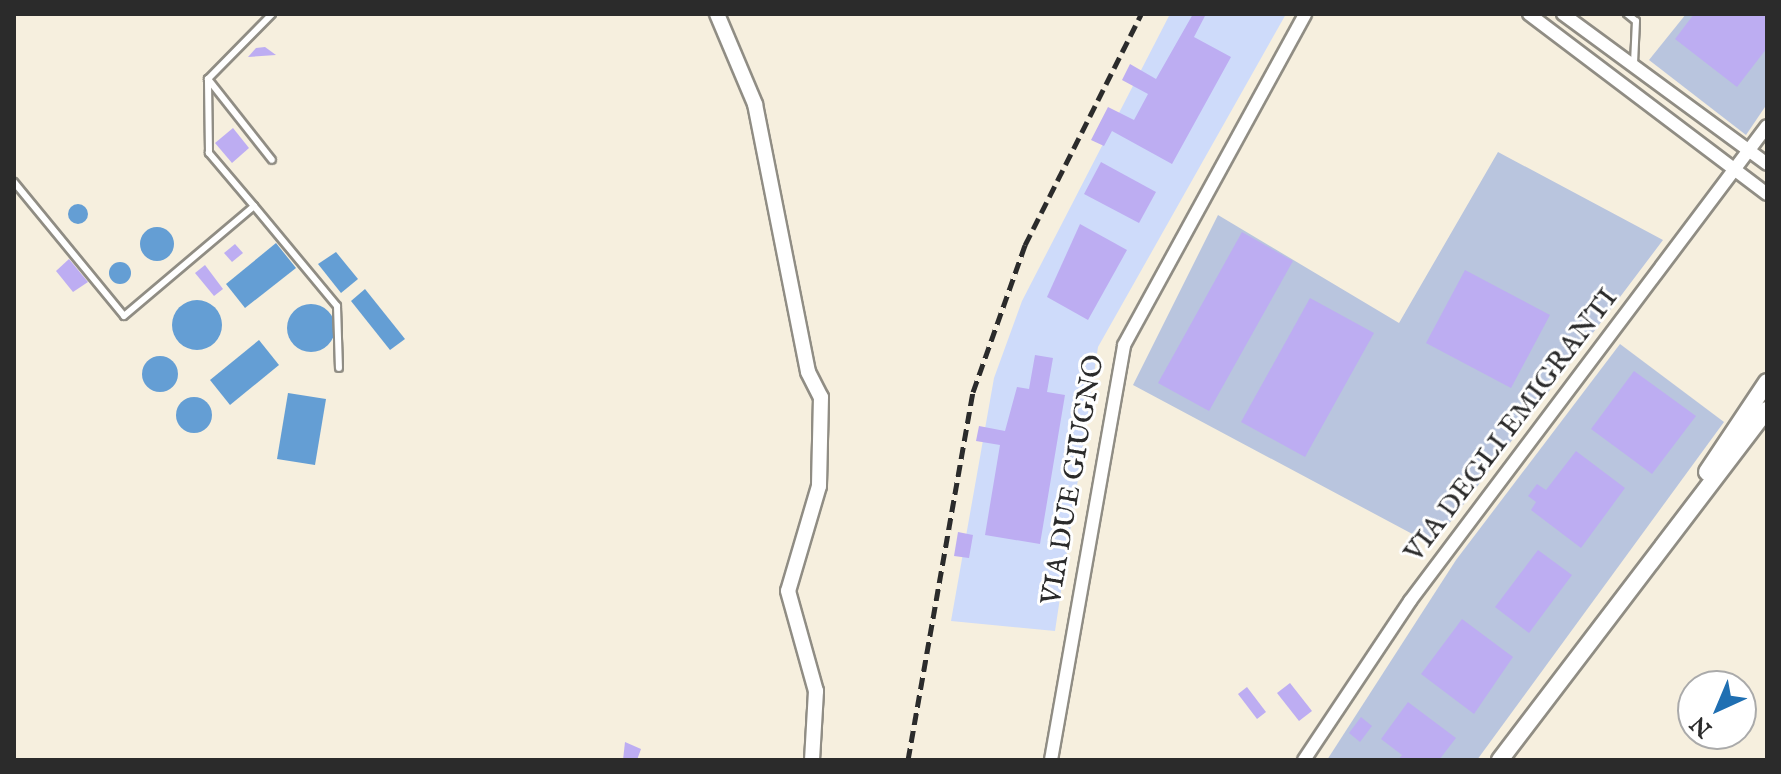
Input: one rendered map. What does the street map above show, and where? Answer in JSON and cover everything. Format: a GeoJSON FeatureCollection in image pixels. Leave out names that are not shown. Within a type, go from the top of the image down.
{"type":"FeatureCollection","features":[{"type":"Feature","properties":{"kind":"main road"},"geometry":{"type":"LineString","coordinates":[[1640,574],[1767,382]]}},
{"type":"Feature","properties":{"kind":"main road"},"geometry":{"type":"LineString","coordinates":[[1500,760],[1767,410]]}},
{"type":"Feature","properties":{"kind":"street"},"geometry":{"type":"LineString","coordinates":[[717,14],[755,104],[808,372],[821,397],[819,486],[788,591],[816,691],[812,760]]}},
{"type":"Feature","properties":{"kind":"street","name":"VIA DUE GIUGNO"},"geometry":{"type":"LineString","coordinates":[[1051,760],[1124,345],[1305,14]]}},
{"type":"Feature","properties":{"kind":"street"},"geometry":{"type":"LineString","coordinates":[[1529,14],[1767,194]]}},
{"type":"Feature","properties":{"kind":"street"},"geometry":{"type":"LineString","coordinates":[[1563,14],[1767,164]]}},
{"type":"Feature","properties":{"kind":"street","name":"VIA DEGLI EMIGRANTI"},"geometry":{"type":"LineString","coordinates":[[1304,760],[1410,601],[1767,126]]}},
{"type":"Feature","properties":{"kind":"lane"},"geometry":{"type":"LineString","coordinates":[[272,14],[208,79],[209,153],[337,306],[339,368]]}},
{"type":"Feature","properties":{"kind":"lane"},"geometry":{"type":"LineString","coordinates":[[1627,14],[1636,21],[1635,67]]}},
{"type":"Feature","properties":{"kind":"lane"},"geometry":{"type":"LineString","coordinates":[[208,79],[272,160]]}},
{"type":"Feature","properties":{"kind":"lane"},"geometry":{"type":"LineString","coordinates":[[14,182],[124,316],[254,206]]}},
{"type":"Feature","properties":{"kind":"shaded area"},"geometry":{"type":"Polygon","coordinates":[[[1170,14],[1286,14],[1098,347],[1055,631],[951,621],[994,378],[1022,301],[1170,14]]]}},
{"type":"Feature","properties":{"kind":"shaded area"},"geometry":{"type":"Polygon","coordinates":[[[1686,14],[1767,14],[1767,104],[1746,135],[1649,60],[1686,14]]]}},
{"type":"Feature","properties":{"kind":"shaded area"},"geometry":{"type":"Polygon","coordinates":[[[1498,152],[1663,240],[1433,545],[1133,385],[1218,215],[1399,323],[1498,152]]]}},
{"type":"Feature","properties":{"kind":"shaded area"},"geometry":{"type":"Polygon","coordinates":[[[1620,344],[1724,422],[1477,760],[1327,760],[1456,560],[1620,344]]]}},
{"type":"Feature","properties":{"kind":"water"},"geometry":{"type":"Polygon","coordinates":[[[74,204],[82,204],[88,214],[82,224],[74,224],[68,218],[68,210],[74,204]]]}},
{"type":"Feature","properties":{"kind":"water"},"geometry":{"type":"Polygon","coordinates":[[[157,227],[169,232],[174,244],[169,256],[157,261],[145,256],[140,244],[145,232],[157,227]]]}},
{"type":"Feature","properties":{"kind":"water"},"geometry":{"type":"Polygon","coordinates":[[[276,243],[296,268],[245,308],[226,284],[276,243]]]}},
{"type":"Feature","properties":{"kind":"water"},"geometry":{"type":"Polygon","coordinates":[[[336,252],[358,279],[341,293],[318,264],[336,252]]]}},
{"type":"Feature","properties":{"kind":"water"},"geometry":{"type":"Polygon","coordinates":[[[120,262],[131,273],[120,284],[109,273],[120,262]]]}},
{"type":"Feature","properties":{"kind":"water"},"geometry":{"type":"Polygon","coordinates":[[[365,289],[405,339],[390,350],[351,301],[365,289]]]}},
{"type":"Feature","properties":{"kind":"water"},"geometry":{"type":"Polygon","coordinates":[[[197,300],[215,307],[222,325],[215,343],[197,350],[179,343],[172,325],[179,307],[197,300]]]}},
{"type":"Feature","properties":{"kind":"water"},"geometry":{"type":"Polygon","coordinates":[[[311,304],[328,311],[335,328],[328,345],[311,352],[294,345],[287,328],[294,311],[311,304]]]}},
{"type":"Feature","properties":{"kind":"water"},"geometry":{"type":"Polygon","coordinates":[[[259,340],[279,365],[230,405],[210,380],[259,340]]]}},
{"type":"Feature","properties":{"kind":"water"},"geometry":{"type":"Polygon","coordinates":[[[160,356],[173,361],[178,374],[173,387],[160,392],[147,387],[142,374],[147,361],[160,356]]]}},
{"type":"Feature","properties":{"kind":"water"},"geometry":{"type":"Polygon","coordinates":[[[288,393],[326,399],[315,465],[277,459],[288,393]]]}},
{"type":"Feature","properties":{"kind":"water"},"geometry":{"type":"Polygon","coordinates":[[[194,397],[207,402],[212,415],[207,428],[194,433],[181,428],[176,415],[181,402],[194,397]]]}},
{"type":"Feature","properties":{"kind":"building"},"geometry":{"type":"Polygon","coordinates":[[[1193,14],[1206,14],[1194,37],[1231,57],[1172,164],[1112,131],[1104,146],[1091,140],[1108,107],[1134,120],[1148,94],[1122,80],[1130,64],[1156,79],[1193,14]]]}},
{"type":"Feature","properties":{"kind":"building"},"geometry":{"type":"Polygon","coordinates":[[[1694,14],[1767,14],[1767,48],[1737,87],[1675,39],[1694,14]]]}},
{"type":"Feature","properties":{"kind":"building"},"geometry":{"type":"Polygon","coordinates":[[[265,47],[276,55],[248,57],[256,48],[265,47]]]}},
{"type":"Feature","properties":{"kind":"building"},"geometry":{"type":"Polygon","coordinates":[[[233,128],[249,148],[232,163],[215,143],[233,128]]]}},
{"type":"Feature","properties":{"kind":"building"},"geometry":{"type":"Polygon","coordinates":[[[1101,162],[1156,192],[1139,223],[1084,194],[1101,162]]]}},
{"type":"Feature","properties":{"kind":"building"},"geometry":{"type":"Polygon","coordinates":[[[1080,224],[1127,250],[1088,320],[1047,297],[1080,224]]]}},
{"type":"Feature","properties":{"kind":"building"},"geometry":{"type":"Polygon","coordinates":[[[1242,232],[1293,261],[1209,411],[1158,383],[1242,232]]]}},
{"type":"Feature","properties":{"kind":"building"},"geometry":{"type":"Polygon","coordinates":[[[235,244],[243,253],[232,262],[224,253],[235,244]]]}},
{"type":"Feature","properties":{"kind":"building"},"geometry":{"type":"Polygon","coordinates":[[[69,259],[88,282],[73,292],[56,271],[69,259]]]}},
{"type":"Feature","properties":{"kind":"building"},"geometry":{"type":"Polygon","coordinates":[[[205,265],[223,289],[214,296],[195,273],[205,265]]]}},
{"type":"Feature","properties":{"kind":"building"},"geometry":{"type":"Polygon","coordinates":[[[1465,270],[1550,315],[1511,388],[1426,343],[1465,270]]]}},
{"type":"Feature","properties":{"kind":"building"},"geometry":{"type":"Polygon","coordinates":[[[1310,298],[1374,333],[1305,457],[1241,422],[1310,298]]]}},
{"type":"Feature","properties":{"kind":"building"},"geometry":{"type":"Polygon","coordinates":[[[1035,355],[1053,358],[1047,392],[1065,395],[1040,544],[985,535],[1000,445],[976,441],[979,426],[1005,431],[1017,387],[1029,389],[1035,355]]]}},
{"type":"Feature","properties":{"kind":"building"},"geometry":{"type":"Polygon","coordinates":[[[1634,371],[1696,416],[1652,474],[1591,429],[1634,371]]]}},
{"type":"Feature","properties":{"kind":"building"},"geometry":{"type":"Polygon","coordinates":[[[1576,451],[1625,488],[1581,548],[1531,510],[1536,502],[1528,496],[1537,484],[1546,490],[1576,451]]]}},
{"type":"Feature","properties":{"kind":"building"},"geometry":{"type":"Polygon","coordinates":[[[958,532],[973,535],[969,558],[954,556],[958,532]]]}},
{"type":"Feature","properties":{"kind":"building"},"geometry":{"type":"Polygon","coordinates":[[[1538,550],[1572,575],[1529,633],[1495,607],[1538,550]]]}},
{"type":"Feature","properties":{"kind":"building"},"geometry":{"type":"Polygon","coordinates":[[[1462,619],[1513,657],[1474,714],[1421,674],[1462,619]]]}},
{"type":"Feature","properties":{"kind":"building"},"geometry":{"type":"Polygon","coordinates":[[[1290,683],[1312,711],[1299,721],[1277,693],[1290,683]]]}},
{"type":"Feature","properties":{"kind":"building"},"geometry":{"type":"Polygon","coordinates":[[[1247,687],[1266,712],[1257,719],[1238,694],[1247,687]]]}},
{"type":"Feature","properties":{"kind":"building"},"geometry":{"type":"Polygon","coordinates":[[[1408,702],[1456,738],[1439,760],[1398,760],[1402,755],[1381,739],[1408,702]]]}},
{"type":"Feature","properties":{"kind":"building"},"geometry":{"type":"Polygon","coordinates":[[[1361,717],[1372,726],[1360,742],[1349,733],[1361,717]]]}},
{"type":"Feature","properties":{"kind":"building"},"geometry":{"type":"Polygon","coordinates":[[[625,742],[641,749],[637,760],[623,760],[625,742]]]}},
{"type":"Feature","properties":{"kind":"railway"},"geometry":{"type":"LineString","coordinates":[[908,760],[973,392],[1025,245],[1141,14]]}}]}
